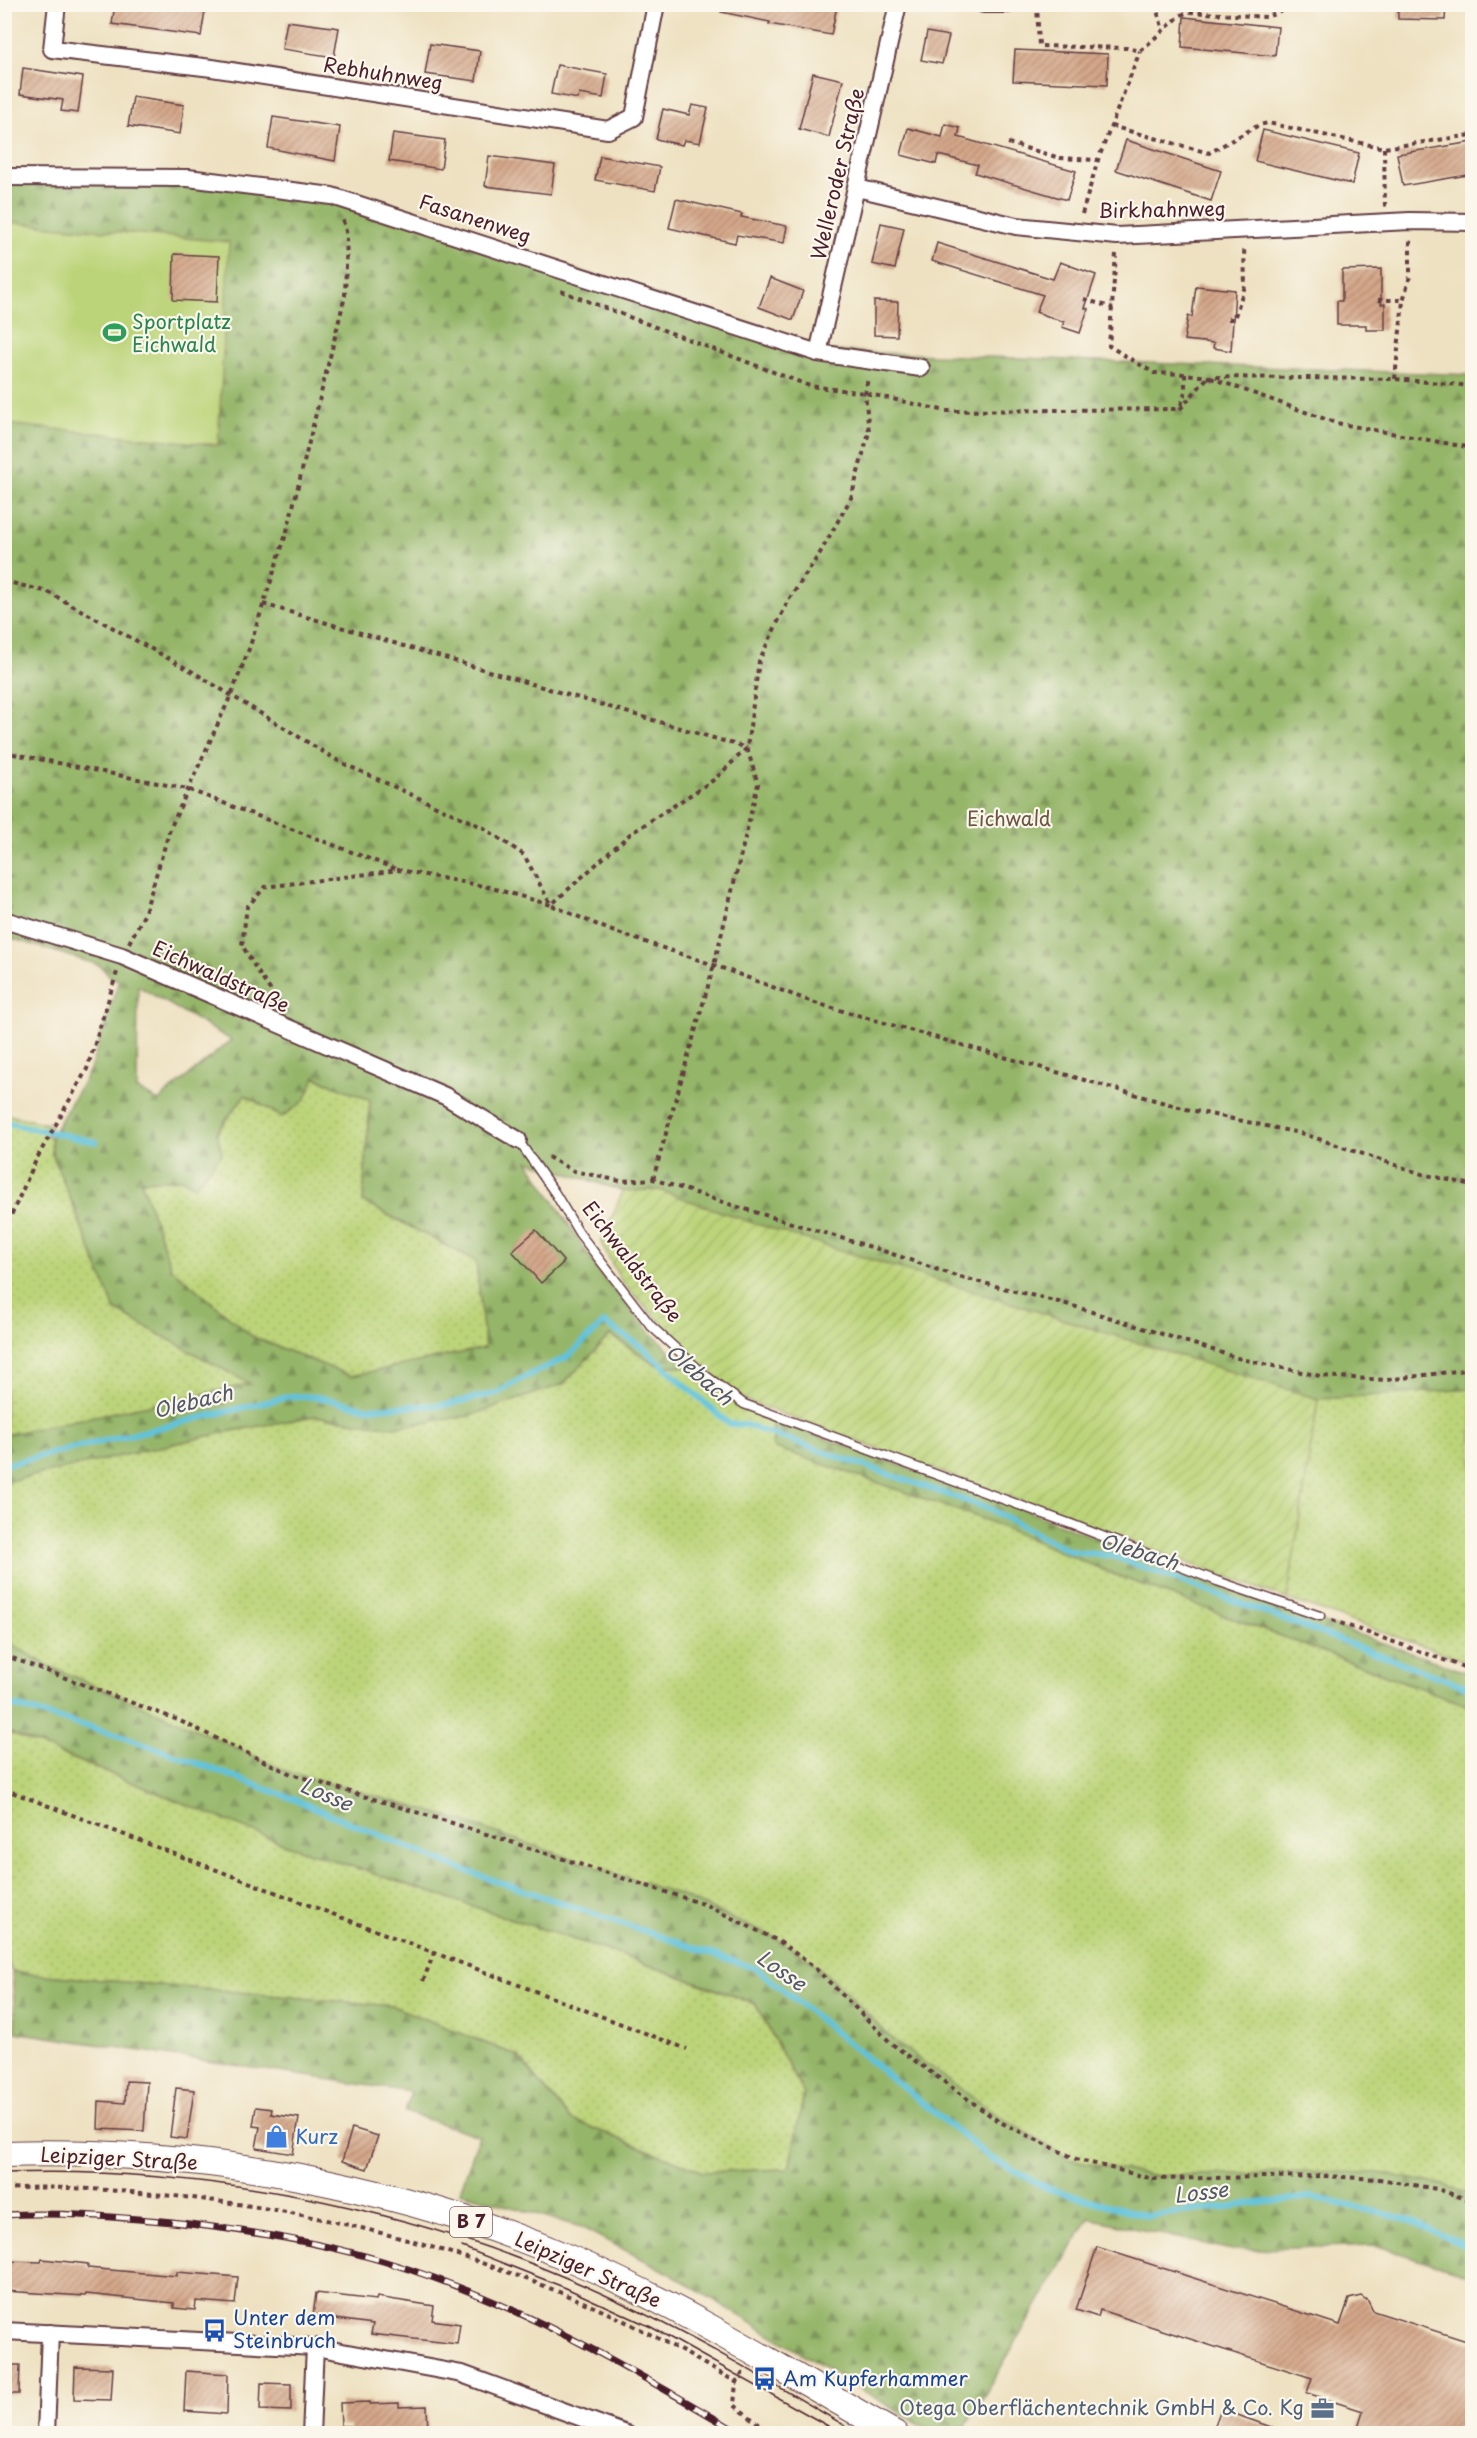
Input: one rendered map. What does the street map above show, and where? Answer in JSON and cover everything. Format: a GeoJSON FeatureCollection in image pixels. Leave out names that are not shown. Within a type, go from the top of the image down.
{"type":"FeatureCollection","features":[{"type":"Feature","properties":{"kind":"main road","name":"Leipziger Straße"},"geometry":{"type":"LineString","coordinates":[[4,2154],[134,2155],[214,2165],[339,2185],[498,2230],[577,2261],[655,2298],[895,2433]]}},
{"type":"Feature","properties":{"kind":"street","name":"Rebhuhnweg"},"geometry":{"type":"LineString","coordinates":[[57,4],[52,48],[212,68],[609,130],[634,117],[656,4]]}},
{"type":"Feature","properties":{"kind":"street","name":"Welleroder Straße"},"geometry":{"type":"LineString","coordinates":[[818,353],[898,4]]}},
{"type":"Feature","properties":{"kind":"street"},"geometry":{"type":"LineString","coordinates":[[983,4],[1009,4]]}},
{"type":"Feature","properties":{"kind":"street","name":"Fasanenweg"},"geometry":{"type":"LineString","coordinates":[[4,177],[188,178],[332,196],[818,353],[921,368]]}},
{"type":"Feature","properties":{"kind":"street","name":"Birkhahnweg"},"geometry":{"type":"LineString","coordinates":[[857,188],[1016,226],[1117,236],[1386,222],[1473,222]]}},
{"type":"Feature","properties":{"kind":"street","name":"Eichwaldstraße"},"geometry":{"type":"LineString","coordinates":[[4,920],[122,956],[445,1096],[518,1140]]}},
{"type":"Feature","properties":{"kind":"street"},"geometry":{"type":"LineString","coordinates":[[4,2331],[315,2347],[462,2374],[626,2433]]}},
{"type":"Feature","properties":{"kind":"street"},"geometry":{"type":"LineString","coordinates":[[46,2433],[50,2333]]}},
{"type":"Feature","properties":{"kind":"street"},"geometry":{"type":"LineString","coordinates":[[311,2433],[315,2347]]}},
{"type":"Feature","properties":{"kind":"lane","name":"Eichwaldstraße"},"geometry":{"type":"LineString","coordinates":[[518,1140],[555,1193],[579,1233],[651,1326],[706,1376],[744,1404],[1071,1524],[1217,1581],[1320,1616]]}},
{"type":"Feature","properties":{"kind":"path"},"geometry":{"type":"LineString","coordinates":[[1037,4],[1039,46],[1127,48],[1140,51]]}},
{"type":"Feature","properties":{"kind":"path"},"geometry":{"type":"LineString","coordinates":[[1155,4],[1163,30]]}},
{"type":"Feature","properties":{"kind":"path"},"geometry":{"type":"LineString","coordinates":[[1076,232],[1098,160],[1140,51],[1181,15],[1189,12],[1266,17],[1302,4]]}},
{"type":"Feature","properties":{"kind":"path"},"geometry":{"type":"LineString","coordinates":[[1111,126],[1209,153],[1259,125],[1268,123],[1384,148],[1473,135]]}},
{"type":"Feature","properties":{"kind":"path"},"geometry":{"type":"LineString","coordinates":[[1008,143],[1060,158],[1098,160]]}},
{"type":"Feature","properties":{"kind":"path"},"geometry":{"type":"LineString","coordinates":[[1384,148],[1386,222]]}},
{"type":"Feature","properties":{"kind":"path"},"geometry":{"type":"LineString","coordinates":[[4,1231],[53,1126],[87,1069],[122,956],[144,915],[170,829],[231,696],[287,531],[345,296],[347,235],[343,219],[332,196]]}},
{"type":"Feature","properties":{"kind":"path"},"geometry":{"type":"LineString","coordinates":[[343,219],[354,222]]}},
{"type":"Feature","properties":{"kind":"path"},"geometry":{"type":"LineString","coordinates":[[1117,236],[1109,346],[1154,373],[1208,377],[1395,379],[1473,386]]}},
{"type":"Feature","properties":{"kind":"path"},"geometry":{"type":"LineString","coordinates":[[1395,379],[1404,300],[1410,276],[1410,245]]}},
{"type":"Feature","properties":{"kind":"path"},"geometry":{"type":"LineString","coordinates":[[1228,319],[1234,319],[1245,286],[1245,258]]}},
{"type":"Feature","properties":{"kind":"path"},"geometry":{"type":"LineString","coordinates":[[559,290],[810,386],[865,393],[946,411],[1180,409],[1208,377]]}},
{"type":"Feature","properties":{"kind":"path"},"geometry":{"type":"LineString","coordinates":[[1084,299],[1113,308]]}},
{"type":"Feature","properties":{"kind":"path"},"geometry":{"type":"LineString","coordinates":[[1378,300],[1404,300]]}},
{"type":"Feature","properties":{"kind":"path"},"geometry":{"type":"LineString","coordinates":[[653,1179],[714,965],[758,784],[747,748],[759,661],[788,600],[820,553],[851,498],[869,432],[865,393],[870,361]]}},
{"type":"Feature","properties":{"kind":"path"},"geometry":{"type":"LineString","coordinates":[[1180,409],[1185,392],[1185,374]]}},
{"type":"Feature","properties":{"kind":"path"},"geometry":{"type":"LineString","coordinates":[[1208,377],[1336,423],[1473,448]]}},
{"type":"Feature","properties":{"kind":"path"},"geometry":{"type":"LineString","coordinates":[[4,581],[48,592],[133,638],[340,762],[484,828],[524,855],[551,906]]}},
{"type":"Feature","properties":{"kind":"path"},"geometry":{"type":"LineString","coordinates":[[263,604],[747,748]]}},
{"type":"Feature","properties":{"kind":"path"},"geometry":{"type":"LineString","coordinates":[[551,906],[630,834],[715,779],[747,748]]}},
{"type":"Feature","properties":{"kind":"path"},"geometry":{"type":"LineString","coordinates":[[4,752],[187,789],[399,870],[488,887],[551,906],[612,931],[826,1006],[1185,1109],[1304,1134],[1422,1174],[1473,1185]]}},
{"type":"Feature","properties":{"kind":"path"},"geometry":{"type":"LineString","coordinates":[[287,1029],[285,1011],[242,945],[247,907],[265,887],[399,870]]}},
{"type":"Feature","properties":{"kind":"path"},"geometry":{"type":"LineString","coordinates":[[518,1140],[574,1171],[620,1181],[653,1179],[956,1275],[1070,1305],[1241,1359],[1320,1376],[1387,1380],[1473,1368]]}},
{"type":"Feature","properties":{"kind":"path"},"geometry":{"type":"LineString","coordinates":[[1320,1616],[1473,1670]]}},
{"type":"Feature","properties":{"kind":"path"},"geometry":{"type":"LineString","coordinates":[[4,1655],[178,1720],[291,1774],[706,1905],[780,1942],[814,1967],[892,2044],[998,2121],[1076,2159],[1153,2179],[1322,2176],[1379,2179],[1437,2189],[1473,2201]]}},
{"type":"Feature","properties":{"kind":"path"},"geometry":{"type":"LineString","coordinates":[[4,1789],[687,2049]]}},
{"type":"Feature","properties":{"kind":"path"},"geometry":{"type":"LineString","coordinates":[[423,1981],[434,1953]]}},
{"type":"Feature","properties":{"kind":"path"},"geometry":{"type":"LineString","coordinates":[[4,2189],[72,2188],[196,2198],[329,2220],[381,2232],[542,2285],[603,2311],[741,2385]]}},
{"type":"Feature","properties":{"kind":"path"},"geometry":{"type":"LineString","coordinates":[[736,2382],[734,2406],[772,2433]]}},
{"type":"Feature","properties":{"kind":"green space","name":"Eichwald"},"geometry":{"type":"Polygon","coordinates":[[[5,172],[333,191],[828,351],[1472,375],[1472,1389],[1318,1399],[750,1222],[659,1190],[623,1191],[528,1161],[601,1275],[647,1329],[687,1367],[657,1365],[610,1335],[563,1384],[469,1416],[394,1427],[315,1416],[226,1432],[5,1482],[4,1435],[250,1384],[115,1310],[52,1153],[51,1137],[90,1070],[119,980],[111,977],[99,965],[4,936],[5,424],[218,445],[228,242],[5,222],[5,172]],[[138,986],[137,1089],[158,1101],[231,1040],[138,986]],[[315,1077],[305,1100],[282,1117],[245,1095],[217,1132],[222,1154],[195,1186],[182,1179],[141,1181],[171,1268],[253,1337],[351,1376],[485,1348],[476,1261],[363,1202],[370,1100],[315,1077]]]}},
{"type":"Feature","properties":{"kind":"green space","name":"Sportplatz Eichwald"},"geometry":{"type":"Polygon","coordinates":[[[5,222],[229,242],[218,445],[5,424],[5,222]]]}},
{"type":"Feature","properties":{"kind":"green space"},"geometry":{"type":"Polygon","coordinates":[[[314,1077],[370,1100],[363,1202],[476,1261],[485,1348],[351,1376],[253,1337],[170,1268],[141,1181],[182,1179],[245,1095],[282,1117],[305,1100],[314,1077]]]}},
{"type":"Feature","properties":{"kind":"green space"},"geometry":{"type":"Polygon","coordinates":[[[5,1114],[51,1125],[46,1135],[51,1137],[52,1153],[115,1310],[251,1384],[5,1435],[5,1114]]]}},
{"type":"Feature","properties":{"kind":"green space"},"geometry":{"type":"Polygon","coordinates":[[[659,1190],[750,1222],[1318,1399],[1287,1599],[747,1401],[706,1370],[622,1282],[601,1243],[623,1191],[659,1190]]]}},
{"type":"Feature","properties":{"kind":"green space"},"geometry":{"type":"Polygon","coordinates":[[[610,1335],[657,1365],[687,1367],[741,1408],[773,1420],[773,1447],[983,1519],[1113,1574],[1472,1707],[1472,2196],[1444,2185],[1321,2172],[1153,2176],[1068,2159],[1000,2117],[894,2041],[842,1988],[810,1960],[777,1939],[684,1897],[449,1817],[285,1771],[173,1719],[46,1665],[5,1640],[4,1482],[226,1432],[315,1416],[394,1427],[563,1384],[610,1335]]]}},
{"type":"Feature","properties":{"kind":"green space"},"geometry":{"type":"Polygon","coordinates":[[[1472,1389],[1472,1663],[1287,1599],[1318,1399],[1472,1389]]]}},
{"type":"Feature","properties":{"kind":"green space"},"geometry":{"type":"Polygon","coordinates":[[[773,1420],[1004,1502],[1216,1585],[1472,1674],[1472,1707],[1113,1574],[983,1519],[773,1447],[773,1420]]]}},
{"type":"Feature","properties":{"kind":"green space"},"geometry":{"type":"Polygon","coordinates":[[[5,1640],[46,1665],[173,1719],[285,1771],[449,1817],[684,1897],[777,1939],[810,1960],[842,1988],[894,2041],[1000,2117],[1068,2159],[1153,2176],[1380,2173],[1444,2185],[1472,2196],[1472,2276],[1374,2245],[1232,2250],[1089,2218],[962,2433],[933,2433],[673,2275],[581,2227],[460,2192],[479,2136],[405,2112],[411,2092],[16,2032],[12,1972],[392,2006],[518,2056],[570,2119],[703,2172],[789,2169],[804,2094],[755,2003],[612,1952],[284,1844],[5,1731],[5,1640]]]}},
{"type":"Feature","properties":{"kind":"green space"},"geometry":{"type":"Polygon","coordinates":[[[4,1731],[284,1844],[612,1952],[755,2004],[804,2094],[789,2169],[703,2172],[570,2119],[518,2056],[392,2006],[12,1972],[4,1944],[4,1731]]]}},
{"type":"Feature","properties":{"kind":"building"},"geometry":{"type":"Polygon","coordinates":[[[115,4],[206,4],[201,36],[112,24],[115,4]]]}},
{"type":"Feature","properties":{"kind":"building"},"geometry":{"type":"Polygon","coordinates":[[[722,4],[826,4],[837,6],[831,35],[769,24],[770,22],[721,12],[722,4]]]}},
{"type":"Feature","properties":{"kind":"building"},"geometry":{"type":"Polygon","coordinates":[[[1398,4],[1446,4],[1445,20],[1398,19],[1398,4]]]}},
{"type":"Feature","properties":{"kind":"building"},"geometry":{"type":"Polygon","coordinates":[[[1184,17],[1278,27],[1275,56],[1182,47],[1184,17]]]}},
{"type":"Feature","properties":{"kind":"building"},"geometry":{"type":"Polygon","coordinates":[[[287,21],[339,28],[334,57],[282,49],[287,21]]]}},
{"type":"Feature","properties":{"kind":"building"},"geometry":{"type":"Polygon","coordinates":[[[927,32],[949,36],[942,64],[921,60],[927,32]]]}},
{"type":"Feature","properties":{"kind":"building"},"geometry":{"type":"Polygon","coordinates":[[[430,44],[480,51],[476,81],[425,74],[430,44]]]}},
{"type":"Feature","properties":{"kind":"building"},"geometry":{"type":"Polygon","coordinates":[[[1015,50],[1108,54],[1107,85],[1013,81],[1015,50]]]}},
{"type":"Feature","properties":{"kind":"building"},"geometry":{"type":"Polygon","coordinates":[[[557,65],[607,74],[603,98],[579,94],[578,99],[551,94],[557,65]]]}},
{"type":"Feature","properties":{"kind":"building"},"geometry":{"type":"Polygon","coordinates":[[[23,68],[83,77],[78,113],[61,111],[63,100],[20,94],[23,68]]]}},
{"type":"Feature","properties":{"kind":"building"},"geometry":{"type":"Polygon","coordinates":[[[813,73],[843,80],[829,137],[799,129],[813,73]]]}},
{"type":"Feature","properties":{"kind":"building"},"geometry":{"type":"Polygon","coordinates":[[[133,97],[184,105],[180,134],[128,126],[133,97]]]}},
{"type":"Feature","properties":{"kind":"building"},"geometry":{"type":"Polygon","coordinates":[[[692,105],[708,108],[700,143],[684,140],[682,145],[656,139],[663,109],[689,115],[692,105]]]}},
{"type":"Feature","properties":{"kind":"building"},"geometry":{"type":"Polygon","coordinates":[[[273,117],[340,127],[335,161],[268,148],[273,117]]]}},
{"type":"Feature","properties":{"kind":"building"},"geometry":{"type":"Polygon","coordinates":[[[945,124],[960,128],[958,137],[1076,171],[1067,200],[975,173],[978,165],[938,155],[936,164],[901,155],[908,128],[942,137],[945,124]]]}},
{"type":"Feature","properties":{"kind":"building"},"geometry":{"type":"Polygon","coordinates":[[[1263,130],[1359,153],[1352,184],[1255,161],[1263,130]]]}},
{"type":"Feature","properties":{"kind":"building"},"geometry":{"type":"Polygon","coordinates":[[[393,133],[445,140],[441,169],[389,161],[393,133]]]}},
{"type":"Feature","properties":{"kind":"building"},"geometry":{"type":"Polygon","coordinates":[[[1126,140],[1221,171],[1211,201],[1116,170],[1126,140]]]}},
{"type":"Feature","properties":{"kind":"building"},"geometry":{"type":"Polygon","coordinates":[[[1473,142],[1473,174],[1403,186],[1397,154],[1473,142]]]}},
{"type":"Feature","properties":{"kind":"building"},"geometry":{"type":"Polygon","coordinates":[[[489,156],[555,165],[551,194],[485,186],[489,156]]]}},
{"type":"Feature","properties":{"kind":"building"},"geometry":{"type":"Polygon","coordinates":[[[600,156],[660,167],[655,191],[595,180],[600,156]]]}},
{"type":"Feature","properties":{"kind":"building"},"geometry":{"type":"Polygon","coordinates":[[[676,199],[742,214],[741,217],[787,226],[784,243],[737,235],[735,243],[669,228],[676,199]]]}},
{"type":"Feature","properties":{"kind":"building"},"geometry":{"type":"Polygon","coordinates":[[[881,223],[904,228],[895,269],[872,264],[881,223]]]}},
{"type":"Feature","properties":{"kind":"building"},"geometry":{"type":"Polygon","coordinates":[[[937,243],[1053,279],[1060,262],[1096,275],[1085,308],[1088,309],[1080,333],[1062,327],[1064,322],[1036,312],[1043,295],[932,261],[937,243]]]}},
{"type":"Feature","properties":{"kind":"building"},"geometry":{"type":"Polygon","coordinates":[[[174,254],[219,256],[217,302],[173,300],[174,254]]]}},
{"type":"Feature","properties":{"kind":"building"},"geometry":{"type":"Polygon","coordinates":[[[1381,269],[1381,304],[1385,304],[1385,330],[1366,330],[1366,325],[1337,325],[1337,301],[1342,301],[1342,270],[1381,269]]]}},
{"type":"Feature","properties":{"kind":"building"},"geometry":{"type":"Polygon","coordinates":[[[770,278],[803,291],[793,320],[759,307],[770,278]]]}},
{"type":"Feature","properties":{"kind":"building"},"geometry":{"type":"Polygon","coordinates":[[[1196,286],[1235,290],[1231,351],[1213,348],[1214,343],[1184,340],[1188,316],[1192,317],[1196,286]]]}},
{"type":"Feature","properties":{"kind":"building"},"geometry":{"type":"Polygon","coordinates":[[[874,301],[898,302],[897,336],[874,335],[874,301]]]}},
{"type":"Feature","properties":{"kind":"building"},"geometry":{"type":"Polygon","coordinates":[[[536,1230],[564,1262],[541,1283],[512,1251],[536,1230]]]}},
{"type":"Feature","properties":{"kind":"building"},"geometry":{"type":"Polygon","coordinates":[[[126,2081],[147,2082],[144,2131],[98,2129],[99,2101],[125,2103],[126,2081]]]}},
{"type":"Feature","properties":{"kind":"building"},"geometry":{"type":"Polygon","coordinates":[[[176,2088],[194,2090],[187,2139],[170,2137],[176,2088]]]}},
{"type":"Feature","properties":{"kind":"building"},"geometry":{"type":"Polygon","coordinates":[[[256,2107],[272,2109],[271,2114],[299,2118],[293,2154],[256,2148],[260,2127],[253,2126],[256,2107]]]}},
{"type":"Feature","properties":{"kind":"building"},"geometry":{"type":"Polygon","coordinates":[[[352,2128],[378,2136],[367,2169],[342,2161],[352,2128]]]}},
{"type":"Feature","properties":{"kind":"building"},"geometry":{"type":"Polygon","coordinates":[[[1097,2247],[1340,2325],[1349,2299],[1361,2296],[1368,2301],[1373,2311],[1473,2343],[1473,2433],[1356,2433],[1363,2411],[1307,2393],[1312,2378],[1100,2310],[1098,2317],[1076,2310],[1097,2247]]]}},
{"type":"Feature","properties":{"kind":"building"},"geometry":{"type":"Polygon","coordinates":[[[42,2259],[88,2264],[88,2268],[177,2276],[177,2272],[238,2277],[235,2304],[196,2301],[195,2310],[174,2308],[174,2303],[86,2294],[85,2296],[4,2291],[4,2261],[41,2262],[42,2259]]]}},
{"type":"Feature","properties":{"kind":"building"},"geometry":{"type":"Polygon","coordinates":[[[316,2293],[376,2300],[377,2297],[434,2306],[432,2320],[460,2324],[457,2344],[371,2334],[373,2324],[313,2316],[316,2293]]]}},
{"type":"Feature","properties":{"kind":"building"},"geometry":{"type":"Polygon","coordinates":[[[4,2365],[20,2365],[19,2394],[4,2394],[4,2365]]]}},
{"type":"Feature","properties":{"kind":"building"},"geometry":{"type":"Polygon","coordinates":[[[75,2367],[113,2368],[111,2400],[74,2399],[75,2367]]]}},
{"type":"Feature","properties":{"kind":"building"},"geometry":{"type":"Polygon","coordinates":[[[186,2371],[228,2374],[227,2414],[184,2411],[186,2371]]]}},
{"type":"Feature","properties":{"kind":"building"},"geometry":{"type":"Polygon","coordinates":[[[261,2383],[291,2384],[291,2411],[260,2410],[261,2383]]]}},
{"type":"Feature","properties":{"kind":"building"},"geometry":{"type":"Polygon","coordinates":[[[370,2402],[370,2404],[399,2403],[399,2407],[427,2406],[428,2433],[350,2433],[350,2426],[341,2426],[340,2403],[370,2402]]]}},
{"type":"Feature","properties":{"kind":"building"},"geometry":{"type":"Polygon","coordinates":[[[1221,2409],[1282,2431],[1282,2433],[1212,2433],[1221,2409]]]}},
{"type":"Feature","properties":{"kind":"waterway"},"geometry":{"type":"LineString","coordinates":[[4,1122],[96,1142]]}},
{"type":"Feature","properties":{"kind":"waterway","name":"Olebach"},"geometry":{"type":"LineString","coordinates":[[4,1465],[291,1396],[317,1397],[368,1408],[445,1405],[497,1393],[567,1357],[604,1323],[641,1346],[729,1424],[746,1425],[987,1508],[1070,1551],[1113,1556],[1472,1689]]}},
{"type":"Feature","properties":{"kind":"waterway","name":"Losse"},"geometry":{"type":"LineString","coordinates":[[4,1703],[131,1739],[291,1798],[458,1868],[757,1969],[989,2157],[1049,2189],[1148,2216],[1311,2197],[1407,2219],[1472,2249]]}},
{"type":"Feature","properties":{"kind":"tram line"},"geometry":{"type":"LineString","coordinates":[[4,2173],[76,2172],[149,2176],[221,2184],[293,2195],[434,2230],[569,2279],[644,2313],[753,2372],[859,2434]]}},
{"type":"Feature","properties":{"kind":"tram line"},"geometry":{"type":"LineString","coordinates":[[462,2247],[566,2288],[651,2327],[828,2426]]}},
{"type":"Feature","properties":{"kind":"railway"},"geometry":{"type":"LineString","coordinates":[[4,2215],[88,2216],[199,2225],[307,2242],[386,2262],[479,2295],[524,2315],[613,2360],[741,2434]]}},
{"type":"Feature","properties":{"kind":"place","name":"Sportplatz Eichwald"},"geometry":{"type":"Point","coordinates":[114,333]}},
{"type":"Feature","properties":{"kind":"place","name":"Kurz"},"geometry":{"type":"Point","coordinates":[277,2137]}},
{"type":"Feature","properties":{"kind":"place","name":"Unter dem Steinbruch"},"geometry":{"type":"Point","coordinates":[215,2330]}},
{"type":"Feature","properties":{"kind":"place","name":"Am Kupferhammer"},"geometry":{"type":"Point","coordinates":[765,2379]}},
{"type":"Feature","properties":{"kind":"place","name":"Otega Oberflächentechnik GmbH & Co. Kg"},"geometry":{"type":"Point","coordinates":[1322,2408]}}]}
